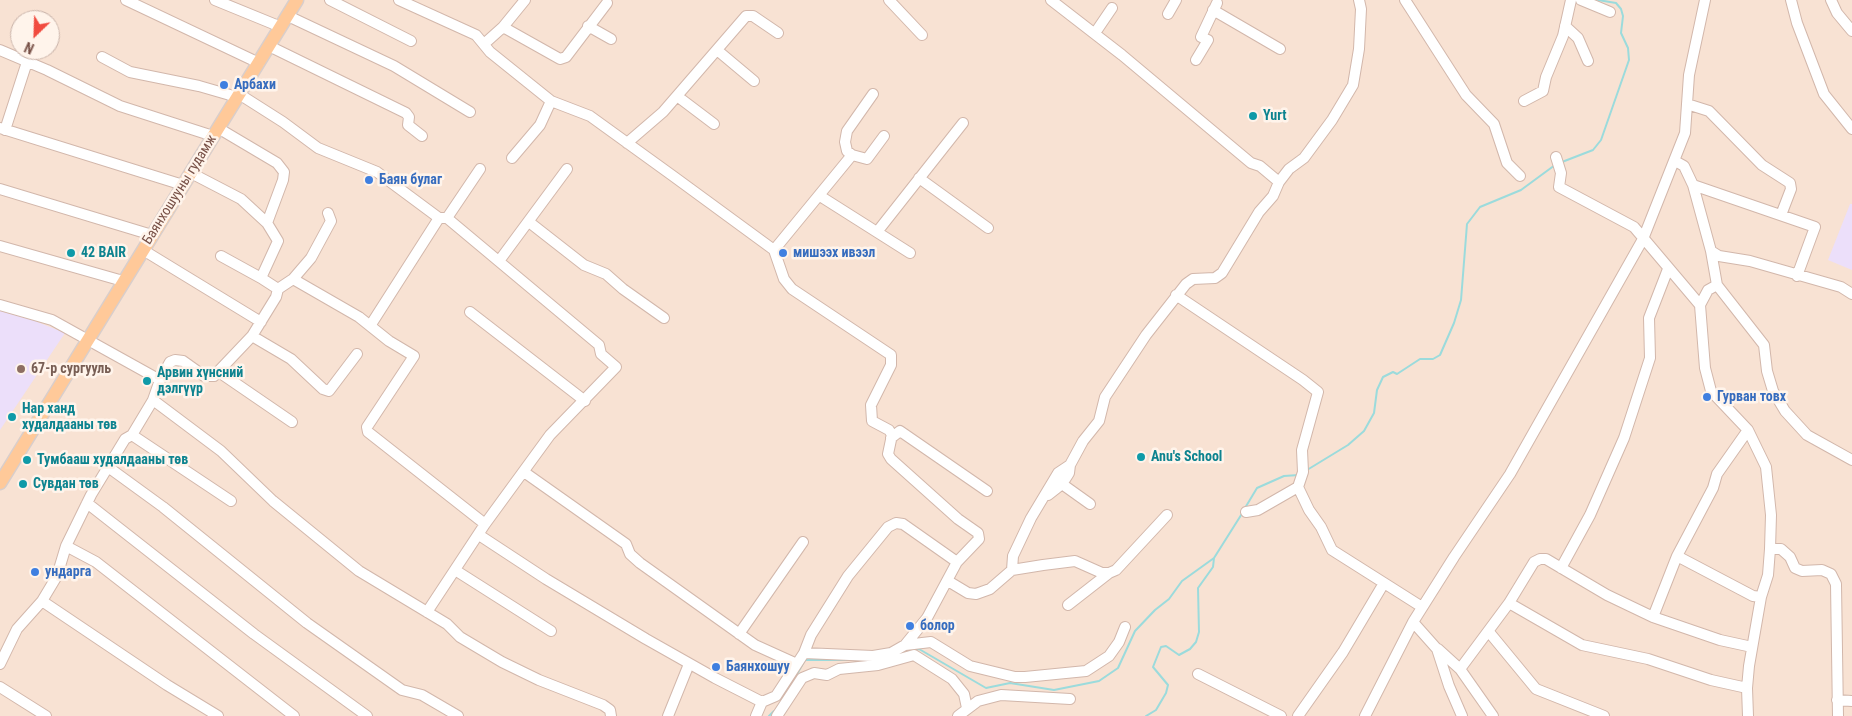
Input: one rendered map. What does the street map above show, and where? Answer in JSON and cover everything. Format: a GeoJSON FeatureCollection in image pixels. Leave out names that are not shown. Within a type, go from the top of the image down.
{"type":"FeatureCollection","features":[{"type":"Feature","properties":{"kind":"main road","name":"Баянхошууны гудамж"},"geometry":{"type":"LineString","coordinates":[[1,480],[297,0]]}},
{"type":"Feature","properties":{"kind":"street"},"geometry":{"type":"LineString","coordinates":[[126,0],[259,62]]}},
{"type":"Feature","properties":{"kind":"street"},"geometry":{"type":"LineString","coordinates":[[215,0],[280,27]]}},
{"type":"Feature","properties":{"kind":"street"},"geometry":{"type":"LineString","coordinates":[[330,0],[411,41]]}},
{"type":"Feature","properties":{"kind":"street"},"geometry":{"type":"LineString","coordinates":[[399,0],[476,35],[490,52],[551,101],[590,116],[774,250],[784,279],[792,289],[890,355],[891,365],[871,405],[872,421],[889,430],[892,435],[888,454],[891,459],[958,519],[978,533],[979,539],[957,562],[924,622],[905,645],[891,653],[873,656],[804,653]]}},
{"type":"Feature","properties":{"kind":"street"},"geometry":{"type":"LineString","coordinates":[[484,44],[503,27],[525,0]]}},
{"type":"Feature","properties":{"kind":"street"},"geometry":{"type":"LineString","coordinates":[[889,0],[922,35]]}},
{"type":"Feature","properties":{"kind":"street"},"geometry":{"type":"LineString","coordinates":[[1051,0],[1251,163],[1260,166],[1279,182]]}},
{"type":"Feature","properties":{"kind":"street"},"geometry":{"type":"LineString","coordinates":[[1168,14],[1176,0]]}},
{"type":"Feature","properties":{"kind":"street"},"geometry":{"type":"LineString","coordinates":[[1043,498],[1062,484],[1083,441],[1101,416],[1105,397],[1176,295],[1193,279],[1215,278],[1222,273],[1259,212],[1273,196],[1279,182],[1289,169],[1304,158],[1332,120],[1353,85],[1359,49],[1361,9],[1359,0]]}},
{"type":"Feature","properties":{"kind":"street"},"geometry":{"type":"LineString","coordinates":[[1405,0],[1466,94],[1494,124],[1507,163],[1520,176]]}},
{"type":"Feature","properties":{"kind":"street"},"geometry":{"type":"LineString","coordinates":[[1524,101],[1543,91],[1563,36],[1571,0]]}},
{"type":"Feature","properties":{"kind":"street"},"geometry":{"type":"LineString","coordinates":[[1581,0],[1610,12]]}},
{"type":"Feature","properties":{"kind":"street"},"geometry":{"type":"LineString","coordinates":[[1365,716],[1413,622],[1510,474],[1643,239],[1685,133],[1692,51],[1704,0]]}},
{"type":"Feature","properties":{"kind":"street"},"geometry":{"type":"LineString","coordinates":[[1791,0],[1797,24],[1824,94],[1852,129]]}},
{"type":"Feature","properties":{"kind":"street"},"geometry":{"type":"LineString","coordinates":[[1830,0],[1836,13],[1852,31]]}},
{"type":"Feature","properties":{"kind":"street"},"geometry":{"type":"LineString","coordinates":[[503,27],[560,59],[566,57],[588,26],[608,3]]}},
{"type":"Feature","properties":{"kind":"street"},"geometry":{"type":"LineString","coordinates":[[1196,60],[1208,40],[1201,37],[1215,3],[1280,49]]}},
{"type":"Feature","properties":{"kind":"street"},"geometry":{"type":"LineString","coordinates":[[1095,34],[1112,8]]}},
{"type":"Feature","properties":{"kind":"street"},"geometry":{"type":"LineString","coordinates":[[288,16],[394,66],[432,87],[470,112]]}},
{"type":"Feature","properties":{"kind":"street"},"geometry":{"type":"LineString","coordinates":[[627,143],[663,112],[746,16],[753,16],[778,33]]}},
{"type":"Feature","properties":{"kind":"street"},"geometry":{"type":"LineString","coordinates":[[588,26],[611,39]]}},
{"type":"Feature","properties":{"kind":"street"},"geometry":{"type":"LineString","coordinates":[[1565,26],[1578,38],[1588,61]]}},
{"type":"Feature","properties":{"kind":"street"},"geometry":{"type":"LineString","coordinates":[[269,46],[406,113],[410,117],[408,125],[422,136]]}},
{"type":"Feature","properties":{"kind":"street"},"geometry":{"type":"LineString","coordinates":[[0,50],[120,106],[216,132],[277,163],[284,172],[284,180],[267,223]]}},
{"type":"Feature","properties":{"kind":"street"},"geometry":{"type":"LineString","coordinates":[[717,50],[754,81]]}},
{"type":"Feature","properties":{"kind":"street"},"geometry":{"type":"LineString","coordinates":[[102,57],[130,72],[238,96],[283,122],[318,148],[377,172],[443,218],[499,261],[599,345],[601,354],[616,367],[550,435],[485,524],[427,612]]}},
{"type":"Feature","properties":{"kind":"street"},"geometry":{"type":"LineString","coordinates":[[27,62],[2,129],[182,186]]}},
{"type":"Feature","properties":{"kind":"street"},"geometry":{"type":"LineString","coordinates":[[872,94],[847,131],[845,142],[847,151],[852,155],[867,159],[884,136]]}},
{"type":"Feature","properties":{"kind":"street"},"geometry":{"type":"LineString","coordinates":[[677,96],[714,124]]}},
{"type":"Feature","properties":{"kind":"street"},"geometry":{"type":"LineString","coordinates":[[512,158],[540,125],[551,101]]}},
{"type":"Feature","properties":{"kind":"street"},"geometry":{"type":"LineString","coordinates":[[1687,104],[1709,112],[1762,165],[1790,183],[1791,189],[1781,215]]}},
{"type":"Feature","properties":{"kind":"street"},"geometry":{"type":"LineString","coordinates":[[877,232],[963,123]]}},
{"type":"Feature","properties":{"kind":"street"},"geometry":{"type":"LineString","coordinates":[[774,250],[852,155]]}},
{"type":"Feature","properties":{"kind":"street"},"geometry":{"type":"LineString","coordinates":[[1557,161],[1561,173],[1559,186],[1634,227],[1700,305]]}},
{"type":"Feature","properties":{"kind":"street"},"geometry":{"type":"LineString","coordinates":[[1675,161],[1684,166],[1693,185],[1711,251],[1717,285],[1764,345],[1767,371],[1773,391],[1785,411],[1807,435],[1852,460]]}},
{"type":"Feature","properties":{"kind":"street"},"geometry":{"type":"LineString","coordinates":[[370,326],[443,218],[480,169]]}},
{"type":"Feature","properties":{"kind":"street"},"geometry":{"type":"LineString","coordinates":[[499,261],[568,169]]}},
{"type":"Feature","properties":{"kind":"street"},"geometry":{"type":"LineString","coordinates":[[191,172],[241,199],[267,223],[278,241],[261,278]]}},
{"type":"Feature","properties":{"kind":"street"},"geometry":{"type":"LineString","coordinates":[[919,178],[988,228]]}},
{"type":"Feature","properties":{"kind":"street"},"geometry":{"type":"LineString","coordinates":[[1693,185],[1815,227],[1797,276]]}},
{"type":"Feature","properties":{"kind":"street"},"geometry":{"type":"LineString","coordinates":[[0,189],[152,235]]}},
{"type":"Feature","properties":{"kind":"street"},"geometry":{"type":"LineString","coordinates":[[820,196],[910,253]]}},
{"type":"Feature","properties":{"kind":"street"},"geometry":{"type":"LineString","coordinates":[[0,664],[18,629],[42,601],[57,576],[66,546],[87,503],[125,439],[132,435],[153,400],[160,380],[170,362],[175,360],[183,361],[204,376],[214,376],[219,372],[252,336],[276,297],[278,289],[293,280],[319,246],[331,221],[328,213]]}},
{"type":"Feature","properties":{"kind":"street"},"geometry":{"type":"LineString","coordinates":[[529,222],[584,265],[606,274],[623,289],[664,318]]}},
{"type":"Feature","properties":{"kind":"street"},"geometry":{"type":"LineString","coordinates":[[0,246],[123,281]]}},
{"type":"Feature","properties":{"kind":"street"},"geometry":{"type":"LineString","coordinates":[[143,250],[261,322]]}},
{"type":"Feature","properties":{"kind":"street"},"geometry":{"type":"LineString","coordinates":[[1711,251],[1719,256],[1750,261],[1797,276],[1841,287],[1852,294]]}},
{"type":"Feature","properties":{"kind":"street"},"geometry":{"type":"LineString","coordinates":[[221,256],[278,289]]}},
{"type":"Feature","properties":{"kind":"street"},"geometry":{"type":"LineString","coordinates":[[1561,568],[1590,515],[1624,438],[1650,358],[1649,318],[1668,269]]}},
{"type":"Feature","properties":{"kind":"street"},"geometry":{"type":"LineString","coordinates":[[293,280],[324,296],[414,356],[367,427],[368,432],[485,524]]}},
{"type":"Feature","properties":{"kind":"street"},"geometry":{"type":"LineString","coordinates":[[1717,285],[1708,290],[1700,305],[1705,368],[1711,391],[1748,430],[1766,467],[1771,515],[1768,575],[1761,597],[1747,688],[1748,716]]}},
{"type":"Feature","properties":{"kind":"street"},"geometry":{"type":"LineString","coordinates":[[1176,295],[1318,392],[1302,450],[1303,472],[1298,487],[1258,510],[1246,512]]}},
{"type":"Feature","properties":{"kind":"street"},"geometry":{"type":"LineString","coordinates":[[0,305],[52,320],[88,338],[160,380]]}},
{"type":"Feature","properties":{"kind":"street"},"geometry":{"type":"LineString","coordinates":[[470,312],[585,401]]}},
{"type":"Feature","properties":{"kind":"street"},"geometry":{"type":"LineString","coordinates":[[252,336],[291,359],[303,368],[323,389],[329,390],[335,386],[357,354]]}},
{"type":"Feature","properties":{"kind":"street"},"geometry":{"type":"LineString","coordinates":[[219,372],[292,422]]}},
{"type":"Feature","properties":{"kind":"street"},"geometry":{"type":"LineString","coordinates":[[153,400],[221,451],[273,501],[360,571],[447,624],[460,637],[502,662],[539,680],[603,705],[610,710],[611,716]]}},
{"type":"Feature","properties":{"kind":"street"},"geometry":{"type":"LineString","coordinates":[[1653,617],[1676,556],[1713,488],[1717,474],[1748,430]]}},
{"type":"Feature","properties":{"kind":"street"},"geometry":{"type":"LineString","coordinates":[[891,438],[900,431],[987,491]]}},
{"type":"Feature","properties":{"kind":"street"},"geometry":{"type":"LineString","coordinates":[[132,435],[230,502]]}},
{"type":"Feature","properties":{"kind":"street"},"geometry":{"type":"LineString","coordinates":[[1012,570],[1016,547],[1043,498],[1058,472],[1070,465]]}},
{"type":"Feature","properties":{"kind":"street"},"geometry":{"type":"LineString","coordinates":[[108,467],[163,507],[307,623],[402,690],[422,695],[458,716]]}},
{"type":"Feature","properties":{"kind":"street"},"geometry":{"type":"LineString","coordinates":[[524,472],[626,544],[630,554],[640,563],[739,634],[755,645],[797,664]]}},
{"type":"Feature","properties":{"kind":"street"},"geometry":{"type":"LineString","coordinates":[[1062,484],[1090,504]]}},
{"type":"Feature","properties":{"kind":"street"},"geometry":{"type":"LineString","coordinates":[[1298,487],[1332,550],[1422,608]]}},
{"type":"Feature","properties":{"kind":"street"},"geometry":{"type":"LineString","coordinates":[[87,503],[254,634],[366,716]]}},
{"type":"Feature","properties":{"kind":"street"},"geometry":{"type":"LineString","coordinates":[[1068,604],[1116,570],[1166,515]]}},
{"type":"Feature","properties":{"kind":"street"},"geometry":{"type":"LineString","coordinates":[[756,716],[762,702],[776,696],[804,653],[810,635],[848,576],[883,532],[896,523],[903,524],[920,534],[957,562]]}},
{"type":"Feature","properties":{"kind":"street"},"geometry":{"type":"LineString","coordinates":[[479,535],[546,579],[690,664],[762,702]]}},
{"type":"Feature","properties":{"kind":"street"},"geometry":{"type":"LineString","coordinates":[[739,634],[803,542]]}},
{"type":"Feature","properties":{"kind":"street"},"geometry":{"type":"LineString","coordinates":[[66,546],[96,562],[294,716]]}},
{"type":"Feature","properties":{"kind":"street"},"geometry":{"type":"LineString","coordinates":[[1770,549],[1781,549],[1790,557],[1795,568],[1802,571],[1822,570],[1831,574],[1836,584],[1838,716]]}},
{"type":"Feature","properties":{"kind":"street"},"geometry":{"type":"LineString","coordinates":[[1676,556],[1753,596],[1761,597]]}},
{"type":"Feature","properties":{"kind":"street"},"geometry":{"type":"LineString","coordinates":[[1460,670],[1509,603],[1534,562],[1546,559],[1607,595],[1653,617],[1720,640],[1752,647]]}},
{"type":"Feature","properties":{"kind":"street"},"geometry":{"type":"LineString","coordinates":[[948,581],[968,593],[976,594],[990,588],[1012,570],[1075,562],[1108,574]]}},
{"type":"Feature","properties":{"kind":"street"},"geometry":{"type":"LineString","coordinates":[[455,570],[551,631]]}},
{"type":"Feature","properties":{"kind":"street"},"geometry":{"type":"LineString","coordinates":[[1298,716],[1343,652],[1384,583]]}},
{"type":"Feature","properties":{"kind":"street"},"geometry":{"type":"LineString","coordinates":[[42,601],[167,685],[218,716]]}},
{"type":"Feature","properties":{"kind":"street"},"geometry":{"type":"LineString","coordinates":[[1509,603],[1582,646],[1648,659],[1711,680],[1747,688]]}},
{"type":"Feature","properties":{"kind":"street"},"geometry":{"type":"LineString","coordinates":[[924,622],[937,659],[964,694],[967,708]]}},
{"type":"Feature","properties":{"kind":"street"},"geometry":{"type":"LineString","coordinates":[[1413,622],[1437,649],[1460,670],[1494,716]]}},
{"type":"Feature","properties":{"kind":"street"},"geometry":{"type":"LineString","coordinates":[[777,716],[802,678],[814,673],[827,675],[839,669],[878,665],[914,655],[970,666],[1015,678],[1086,671],[1109,656],[1119,642],[1125,627]]}},
{"type":"Feature","properties":{"kind":"street"},"geometry":{"type":"LineString","coordinates":[[1489,632],[1536,689],[1604,716]]}},
{"type":"Feature","properties":{"kind":"street"},"geometry":{"type":"LineString","coordinates":[[905,645],[931,642]]}},
{"type":"Feature","properties":{"kind":"street"},"geometry":{"type":"LineString","coordinates":[[1437,649],[1449,686],[1462,716]]}},
{"type":"Feature","properties":{"kind":"street"},"geometry":{"type":"LineString","coordinates":[[668,716],[690,664]]}},
{"type":"Feature","properties":{"kind":"street"},"geometry":{"type":"LineString","coordinates":[[1198,674],[1281,716]]}},
{"type":"Feature","properties":{"kind":"street"},"geometry":{"type":"LineString","coordinates":[[0,686],[46,716]]}},
{"type":"Feature","properties":{"kind":"street"},"geometry":{"type":"LineString","coordinates":[[958,716],[978,701],[1001,695],[1070,699]]}},
{"type":"Feature","properties":{"kind":"street"},"geometry":{"type":"LineString","coordinates":[[1837,700],[1852,701]]}},
{"type":"Feature","properties":{"kind":"shaded area"},"geometry":{"type":"Polygon","coordinates":[[[0,0],[1852,0],[1852,716],[0,716],[0,0]]]}},
{"type":"Feature","properties":{"kind":"shaded area"},"geometry":{"type":"Polygon","coordinates":[[[1850,204],[1852,204],[1852,270],[1828,260],[1850,204]]]}},
{"type":"Feature","properties":{"kind":"shaded area","name":"67-р сургууль"},"geometry":{"type":"Polygon","coordinates":[[[0,311],[30,319],[65,333],[0,430],[0,311]]]}},
{"type":"Feature","properties":{"kind":"waterway"},"geometry":{"type":"LineString","coordinates":[[1562,162],[1593,150],[1601,140],[1629,60],[1628,48],[1621,33],[1623,16],[1621,9],[1616,3],[1598,0]]}},
{"type":"Feature","properties":{"kind":"waterway"},"geometry":{"type":"LineString","coordinates":[[1307,470],[1348,445],[1364,431],[1374,413],[1377,390],[1383,377],[1393,372],[1397,374],[1420,359],[1433,359],[1440,355],[1454,323],[1461,300],[1467,224],[1480,207],[1521,190],[1555,165]]}},
{"type":"Feature","properties":{"kind":"waterway"},"geometry":{"type":"LineString","coordinates":[[1245,508],[1257,488],[1284,476],[1299,475]]}},
{"type":"Feature","properties":{"kind":"waterway"},"geometry":{"type":"LineString","coordinates":[[905,650],[919,649],[986,688],[1010,683],[1054,690],[1099,681],[1118,668],[1135,631],[1155,610],[1169,599],[1182,581],[1214,558],[1243,512]]}},
{"type":"Feature","properties":{"kind":"waterway"},"geometry":{"type":"LineString","coordinates":[[1146,716],[1156,710],[1166,693],[1168,685],[1153,667],[1161,647],[1166,646],[1179,655],[1190,649],[1196,642],[1199,632],[1198,588],[1213,567],[1214,558]]}},
{"type":"Feature","properties":{"kind":"waterway"},"geometry":{"type":"LineString","coordinates":[[784,697],[805,660],[855,660]]}},
{"type":"Feature","properties":{"kind":"waterway"},"geometry":{"type":"LineString","coordinates":[[769,716],[774,711]]}},
{"type":"Feature","properties":{"kind":"place","name":"Арбахи"},"geometry":{"type":"Point","coordinates":[224,85]}},
{"type":"Feature","properties":{"kind":"place","name":"Yurt"},"geometry":{"type":"Point","coordinates":[1253,116]}},
{"type":"Feature","properties":{"kind":"place","name":"Баян булаг"},"geometry":{"type":"Point","coordinates":[369,180]}},
{"type":"Feature","properties":{"kind":"place","name":"42 BAIR"},"geometry":{"type":"Point","coordinates":[71,253]}},
{"type":"Feature","properties":{"kind":"place","name":"мишээх ивээл"},"geometry":{"type":"Point","coordinates":[783,253]}},
{"type":"Feature","properties":{"kind":"place","name":"67-р сургууль"},"geometry":{"type":"Point","coordinates":[21,369]}},
{"type":"Feature","properties":{"kind":"place","name":"Арвин хүнсний дэлгүүр"},"geometry":{"type":"Point","coordinates":[147,381]}},
{"type":"Feature","properties":{"kind":"place","name":"Гурван товх"},"geometry":{"type":"Point","coordinates":[1707,397]}},
{"type":"Feature","properties":{"kind":"place","name":"Нар ханд худалдааны төв"},"geometry":{"type":"Point","coordinates":[12,417]}},
{"type":"Feature","properties":{"kind":"place","name":"Anu's School"},"geometry":{"type":"Point","coordinates":[1141,457]}},
{"type":"Feature","properties":{"kind":"place","name":"Тумбааш худалдааны төв"},"geometry":{"type":"Point","coordinates":[27,460]}},
{"type":"Feature","properties":{"kind":"place","name":"Сувдан төв"},"geometry":{"type":"Point","coordinates":[23,484]}},
{"type":"Feature","properties":{"kind":"place","name":"ундарга"},"geometry":{"type":"Point","coordinates":[35,572]}},
{"type":"Feature","properties":{"kind":"place","name":"болор"},"geometry":{"type":"Point","coordinates":[910,626]}},
{"type":"Feature","properties":{"kind":"place","name":"Баянхошуу"},"geometry":{"type":"Point","coordinates":[716,667]}}]}
